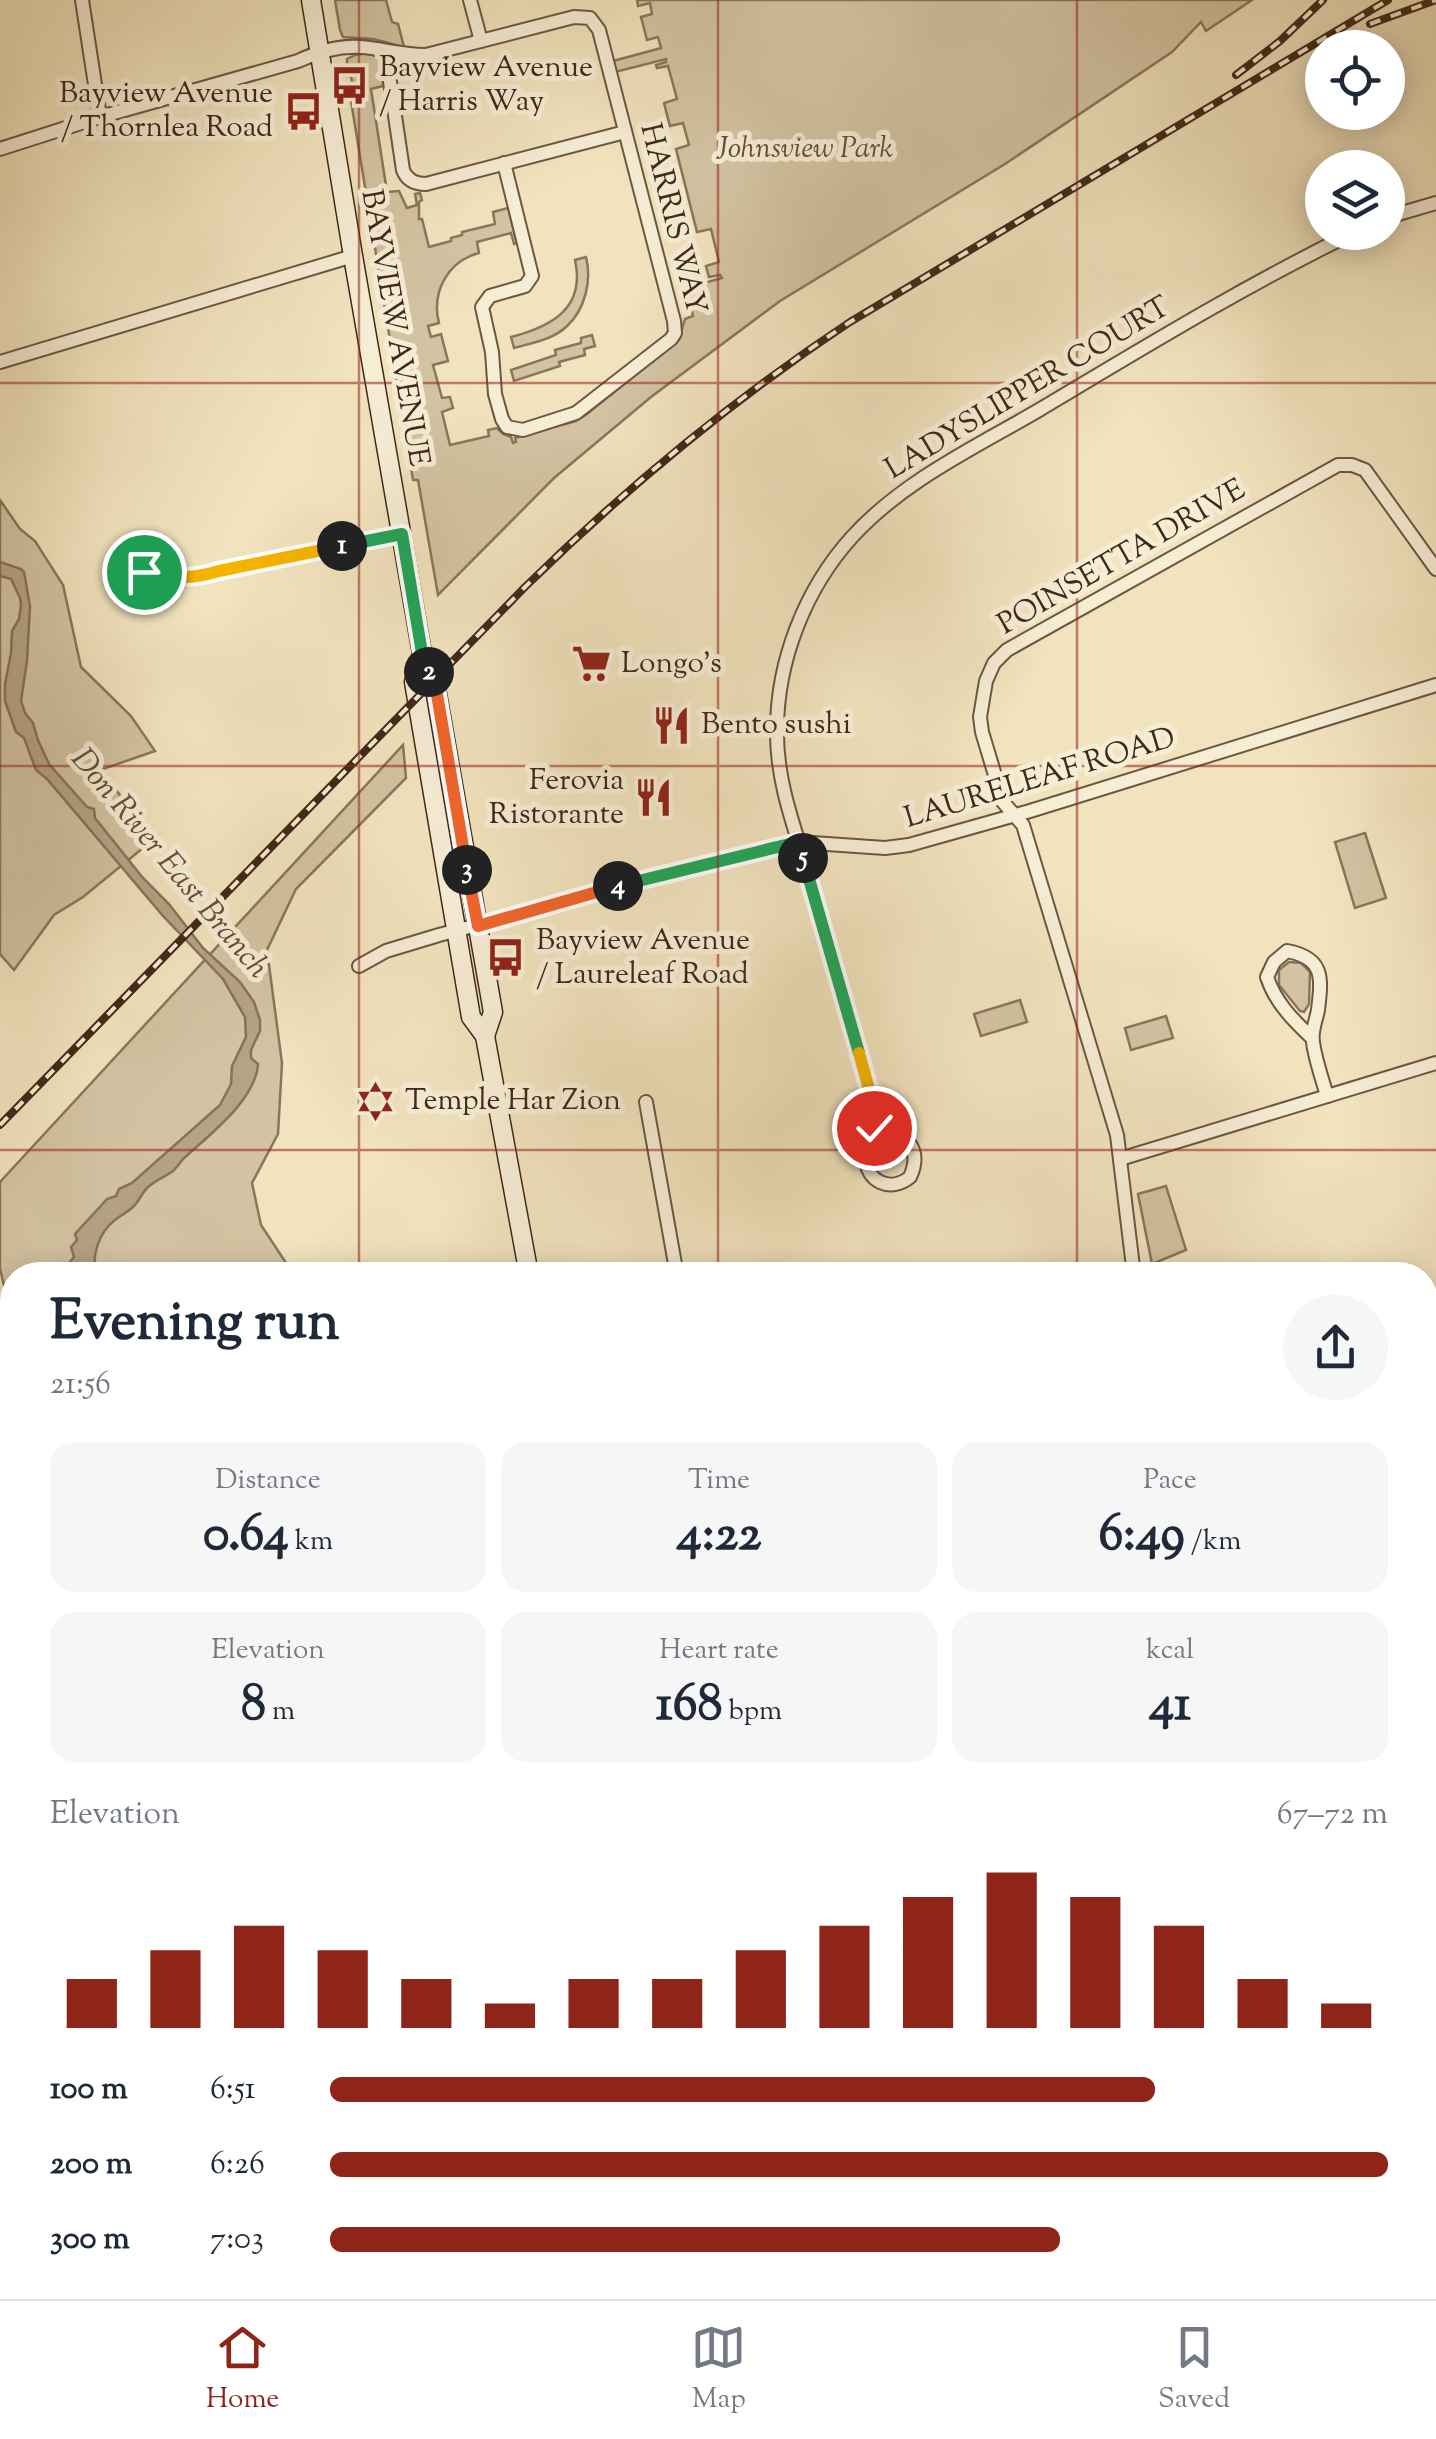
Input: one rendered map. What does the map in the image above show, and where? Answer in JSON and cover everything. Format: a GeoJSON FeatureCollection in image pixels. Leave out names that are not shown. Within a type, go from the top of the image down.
{"type":"FeatureCollection","features":[{"type":"Feature","properties":{"kind":"main road","name":"BAYVIEW AVENUE"},"geometry":{"type":"LineString","coordinates":[[311,0],[424,665],[434,677],[478,926],[492,1012],[485,1036]]}},
{"type":"Feature","properties":{"kind":"main road","name":"BAYVIEW AVENUE"},"geometry":{"type":"LineString","coordinates":[[424,665],[414,682],[471,1017],[485,1036],[527,1262]]}},
{"type":"Feature","properties":{"kind":"street"},"geometry":{"type":"LineString","coordinates":[[82,0],[100,117]]}},
{"type":"Feature","properties":{"kind":"street"},"geometry":{"type":"LineString","coordinates":[[470,0],[481,42]]}},
{"type":"Feature","properties":{"kind":"street","name":"HARRIS WAY"},"geometry":{"type":"LineString","coordinates":[[0,149],[294,62],[319,51],[374,48],[426,55],[574,17],[593,20],[675,332],[576,414],[520,431],[510,429],[502,419],[482,310],[487,298],[525,286],[532,276],[504,163]]}},
{"type":"Feature","properties":{"kind":"street"},"geometry":{"type":"LineString","coordinates":[[391,52],[390,85],[402,166],[412,182],[426,184],[625,132]]}},
{"type":"Feature","properties":{"kind":"street"},"geometry":{"type":"LineString","coordinates":[[1405,212],[1436,202]]}},
{"type":"Feature","properties":{"kind":"street","name":"LADYSLIPPER COURT"},"geometry":{"type":"LineString","coordinates":[[877,1118],[902,1135],[914,1151],[910,1177],[896,1185],[880,1182],[867,1168],[865,1159],[877,1118],[778,762],[779,701],[788,654],[804,608],[851,538],[902,491],[1236,293],[1320,250]]}},
{"type":"Feature","properties":{"kind":"street"},"geometry":{"type":"LineString","coordinates":[[0,362],[353,256]]}},
{"type":"Feature","properties":{"kind":"street","name":"POINSETTA DRIVE"},"geometry":{"type":"LineString","coordinates":[[1132,1262],[1117,1135],[1023,826],[1004,802],[982,732],[980,717],[989,671],[1007,650],[1344,464],[1365,470],[1436,569]]}},
{"type":"Feature","properties":{"kind":"street"},"geometry":{"type":"LineString","coordinates":[[144,572],[178,578],[201,576],[402,534]]}},
{"type":"Feature","properties":{"kind":"street","name":"LAURELEAF ROAD"},"geometry":{"type":"LineString","coordinates":[[359,966],[386,951],[798,842],[897,847],[1014,815],[1436,685]]}},
{"type":"Feature","properties":{"kind":"street"},"geometry":{"type":"LineString","coordinates":[[1312,1038],[1272,992],[1268,977],[1274,962],[1287,952],[1304,954],[1320,972],[1312,1038],[1326,1096]]}},
{"type":"Feature","properties":{"kind":"street"},"geometry":{"type":"LineString","coordinates":[[1120,1159],[1436,1063]]}},
{"type":"Feature","properties":{"kind":"street"},"geometry":{"type":"LineString","coordinates":[[646,1102],[675,1262]]}},
{"type":"Feature","properties":{"kind":"green space"},"geometry":{"type":"Polygon","coordinates":[[[335,0],[386,0],[404,47],[343,37],[335,0]]]}},
{"type":"Feature","properties":{"kind":"green space","name":"Johnsview Park"},"geometry":{"type":"Polygon","coordinates":[[[637,0],[1252,0],[1206,31],[1201,22],[1172,52],[1005,164],[780,301],[651,397],[554,478],[438,595],[418,480],[413,480],[347,59],[368,54],[381,63],[383,86],[371,89],[387,192],[399,191],[407,208],[417,205],[415,194],[420,193],[419,219],[429,247],[451,241],[462,232],[495,224],[493,212],[508,208],[517,243],[514,244],[511,233],[477,242],[479,253],[459,263],[444,279],[438,300],[439,323],[428,326],[431,337],[441,334],[448,361],[433,365],[442,398],[450,397],[453,408],[442,412],[450,445],[489,436],[488,430],[497,428],[511,437],[513,443],[515,438],[576,421],[587,414],[678,341],[685,319],[693,316],[686,288],[722,278],[709,277],[706,266],[719,262],[711,229],[697,232],[676,149],[689,145],[683,123],[670,126],[664,103],[677,99],[668,66],[656,65],[666,59],[615,72],[613,61],[661,48],[658,37],[647,40],[641,17],[652,14],[650,3],[638,6],[637,0]]]}},
{"type":"Feature","properties":{"kind":"green space"},"geometry":{"type":"Polygon","coordinates":[[[586,257],[586,294],[573,319],[555,335],[514,348],[511,337],[539,328],[570,303],[577,277],[575,260],[586,257]]]}},
{"type":"Feature","properties":{"kind":"green space"},"geometry":{"type":"Polygon","coordinates":[[[592,335],[595,346],[584,349],[585,355],[514,381],[511,370],[556,355],[555,350],[581,343],[581,338],[592,335]]]}},
{"type":"Feature","properties":{"kind":"green space"},"geometry":{"type":"Polygon","coordinates":[[[0,500],[20,529],[35,541],[63,585],[81,667],[131,716],[155,751],[100,770],[150,833],[149,843],[83,897],[54,915],[14,970],[0,954],[0,500]]]}},
{"type":"Feature","properties":{"kind":"green space"},"geometry":{"type":"Polygon","coordinates":[[[403,745],[406,778],[296,889],[267,950],[282,1063],[278,1134],[252,1183],[261,1225],[285,1262],[0,1262],[0,1182],[403,745]]]}},
{"type":"Feature","properties":{"kind":"green space"},"geometry":{"type":"Polygon","coordinates":[[[1365,833],[1386,898],[1355,908],[1335,842],[1365,833]]]}},
{"type":"Feature","properties":{"kind":"green space"},"geometry":{"type":"Polygon","coordinates":[[[1289,962],[1301,963],[1310,972],[1309,1004],[1304,1012],[1279,985],[1279,970],[1289,962]]]}},
{"type":"Feature","properties":{"kind":"green space"},"geometry":{"type":"Polygon","coordinates":[[[1020,1000],[1027,1022],[981,1036],[974,1014],[1020,1000]]]}},
{"type":"Feature","properties":{"kind":"green space"},"geometry":{"type":"Polygon","coordinates":[[[1166,1016],[1173,1038],[1131,1050],[1125,1028],[1166,1016]]]}},
{"type":"Feature","properties":{"kind":"green space"},"geometry":{"type":"Polygon","coordinates":[[[1166,1186],[1186,1250],[1152,1262],[1138,1194],[1166,1186]]]}},
{"type":"Feature","properties":{"kind":"shaded area"},"geometry":{"type":"Polygon","coordinates":[[[0,562],[24,572],[30,606],[21,701],[49,764],[87,807],[94,809],[95,818],[203,948],[240,982],[254,1002],[260,1020],[260,1031],[251,1050],[251,1058],[258,1064],[249,1091],[173,1171],[150,1185],[134,1206],[109,1225],[101,1238],[95,1262],[70,1262],[74,1257],[71,1247],[77,1240],[75,1234],[107,1199],[132,1183],[220,1105],[246,1037],[245,1017],[223,979],[36,770],[5,701],[12,631],[21,605],[11,579],[0,576],[0,562]]]}},
{"type":"Feature","properties":{"kind":"railway"},"geometry":{"type":"LineString","coordinates":[[1236,75],[1323,0]]}},
{"type":"Feature","properties":{"kind":"railway"},"geometry":{"type":"LineString","coordinates":[[0,1125],[525,587],[681,447],[850,322],[1388,0]]}},
{"type":"Feature","properties":{"kind":"railway"},"geometry":{"type":"LineString","coordinates":[[1370,24],[1436,0]]}},
{"type":"Feature","properties":{"kind":"place","name":"Bayview Avenue / Harris Way"},"geometry":{"type":"Point","coordinates":[349,85]}},
{"type":"Feature","properties":{"kind":"place","name":"Bayview Avenue / Thornlea Road"},"geometry":{"type":"Point","coordinates":[303,111]}},
{"type":"Feature","properties":{"kind":"place","name":"Longo's"},"geometry":{"type":"Point","coordinates":[591,664]}},
{"type":"Feature","properties":{"kind":"place","name":"Bento sushi"},"geometry":{"type":"Point","coordinates":[671,725]}},
{"type":"Feature","properties":{"kind":"place","name":"Ferovia Ristorante"},"geometry":{"type":"Point","coordinates":[654,798]}},
{"type":"Feature","properties":{"kind":"place","name":"Bayview Avenue / Laureleaf Road"},"geometry":{"type":"Point","coordinates":[506,958]}},
{"type":"Feature","properties":{"kind":"place","name":"Temple Har Zion"},"geometry":{"type":"Point","coordinates":[375,1101]}},
{"type":"Feature","properties":{"kind":"route"},"geometry":{"type":"LineString","coordinates":[[144,572],[178,578],[201,576],[402,534],[424,665],[434,677],[478,926],[798,842],[877,1118],[874,1128]]}},
{"type":"Feature","properties":{"kind":"water label","name":"Don River East Branch"},"geometry":{"type":"Point","coordinates":[169,864]}}]}
